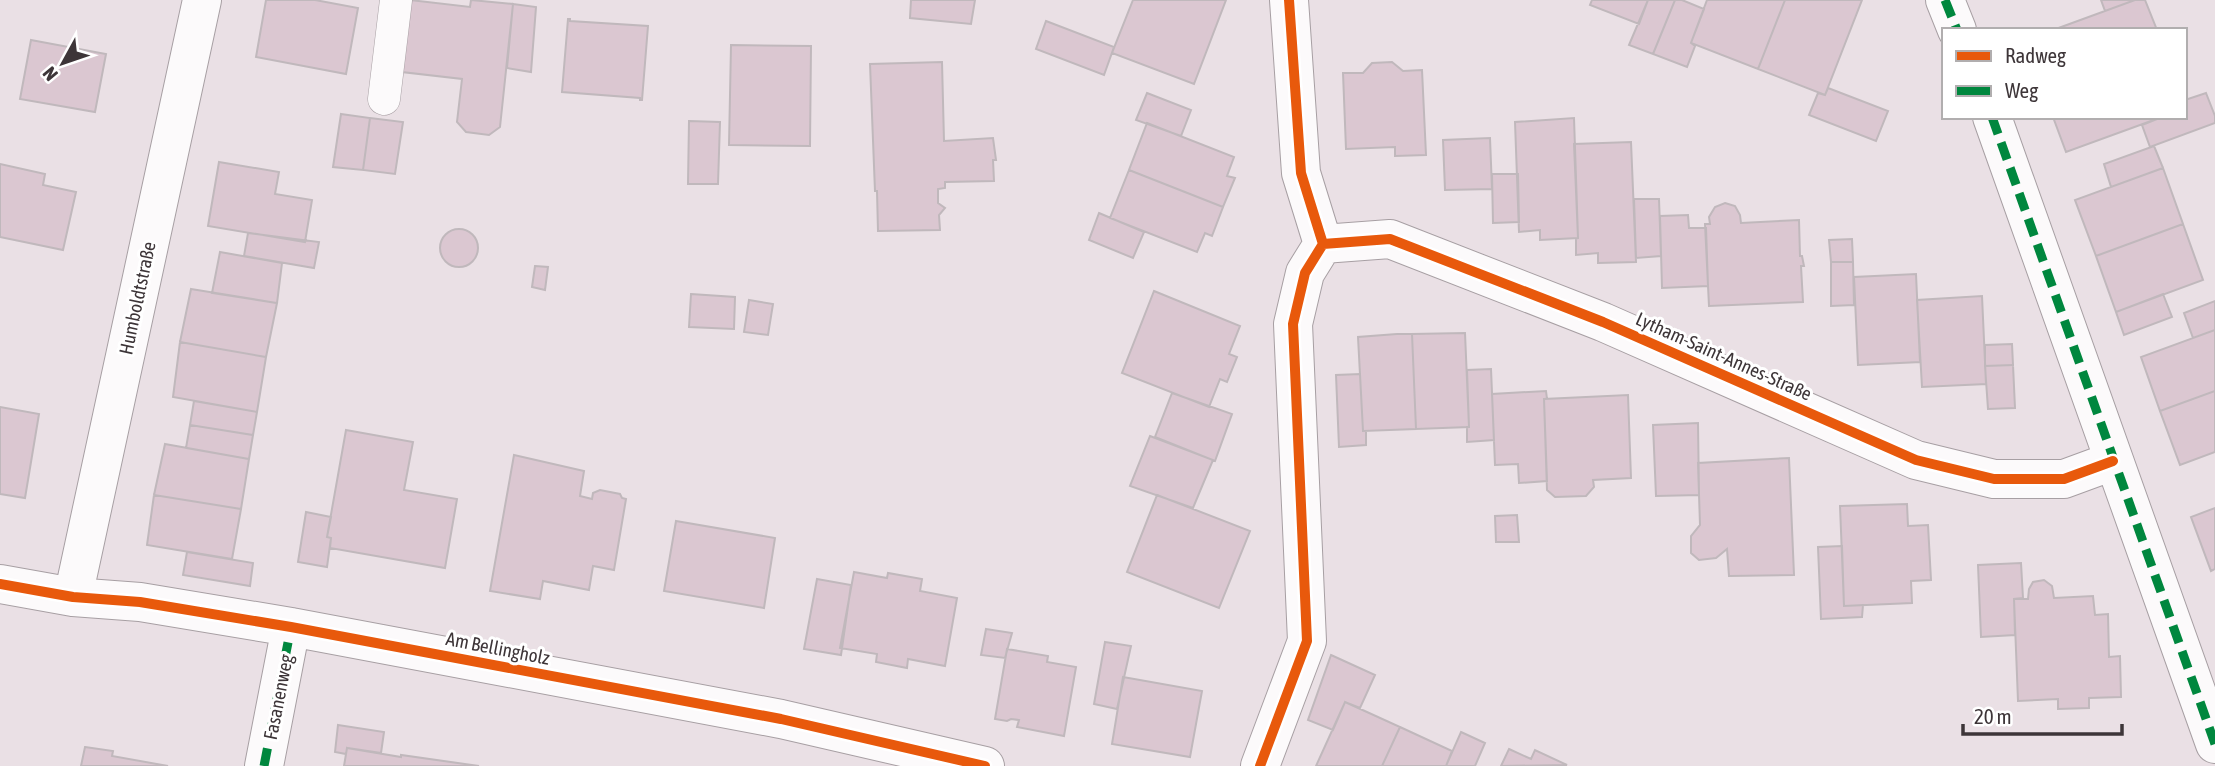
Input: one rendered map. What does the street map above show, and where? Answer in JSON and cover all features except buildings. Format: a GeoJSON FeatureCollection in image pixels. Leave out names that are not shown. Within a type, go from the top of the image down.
{"type":"FeatureCollection","features":[{"type":"Feature","properties":{"kind":"street","name":"Humboldtstraße"},"geometry":{"type":"LineString","coordinates":[[73,597],[202,0]]}},
{"type":"Feature","properties":{"kind":"street"},"geometry":{"type":"LineString","coordinates":[[1260,766],[1307,641],[1293,324],[1305,273],[1323,244],[1301,173],[1289,0]]}},
{"type":"Feature","properties":{"kind":"street"},"geometry":{"type":"LineString","coordinates":[[1945,0],[1956,28]]}},
{"type":"Feature","properties":{"kind":"street"},"geometry":{"type":"LineString","coordinates":[[1993,119],[2215,744]]}},
{"type":"Feature","properties":{"kind":"street","name":"Lytham-Saint-Annes-Straße"},"geometry":{"type":"LineString","coordinates":[[1323,244],[1390,239],[1603,322],[1916,460],[1994,479],[2064,479],[2113,461]]}},
{"type":"Feature","properties":{"kind":"street","name":"Am Bellingholz"},"geometry":{"type":"LineString","coordinates":[[0,584],[73,597],[140,603],[292,627],[780,719],[985,766]]}},
{"type":"Feature","properties":{"kind":"street","name":"Fasanenweg"},"geometry":{"type":"LineString","coordinates":[[264,766],[292,627]]}},
{"type":"Feature","properties":{"kind":"lane"},"geometry":{"type":"LineString","coordinates":[[384,99],[396,0]]}},
{"type":"Feature","properties":{"kind":"marked path"},"geometry":{"type":"LineString","coordinates":[[1945,0],[1956,28]]}},
{"type":"Feature","properties":{"kind":"marked path"},"geometry":{"type":"LineString","coordinates":[[1993,119],[2215,744]]}},
{"type":"Feature","properties":{"kind":"marked path"},"geometry":{"type":"LineString","coordinates":[[264,766],[291,627]]}},
{"type":"Feature","properties":{"kind":"cycle path"},"geometry":{"type":"LineString","coordinates":[[1260,766],[1307,641],[1293,324],[1305,273],[1323,244],[1301,173],[1289,0]]}},
{"type":"Feature","properties":{"kind":"cycle path"},"geometry":{"type":"LineString","coordinates":[[1323,244],[1390,239],[1603,322],[1916,460],[1994,479],[2064,479],[2113,461]]}},
{"type":"Feature","properties":{"kind":"cycle path"},"geometry":{"type":"LineString","coordinates":[[0,584],[73,597],[140,602],[291,627],[781,719],[985,766]]}}]}
